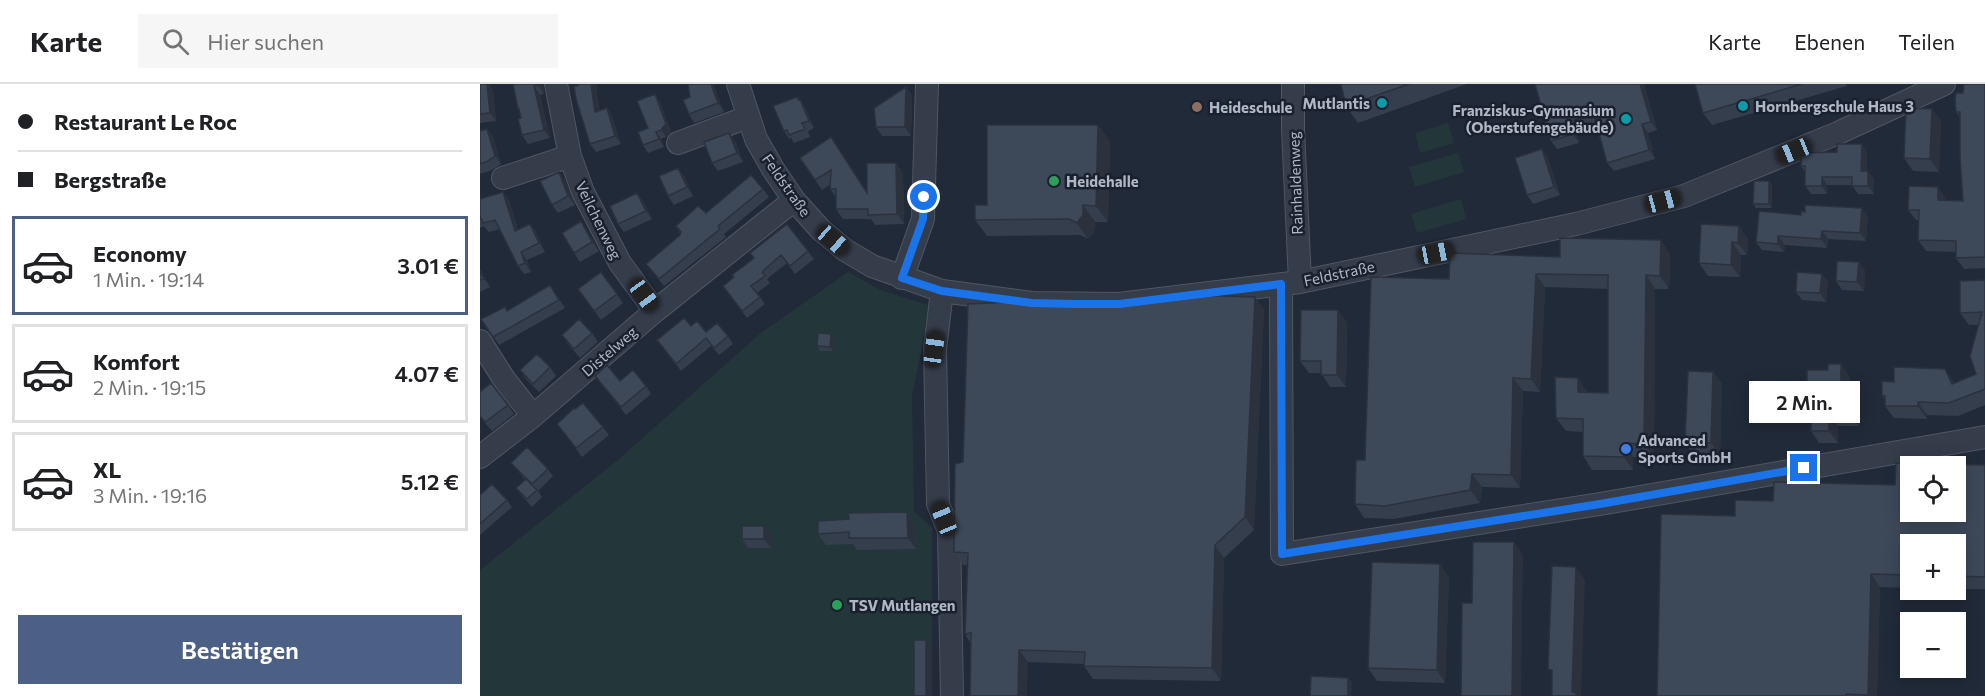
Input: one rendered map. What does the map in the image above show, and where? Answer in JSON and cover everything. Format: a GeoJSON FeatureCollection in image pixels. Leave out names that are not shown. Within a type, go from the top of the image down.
{"type":"FeatureCollection","features":[{"type":"Feature","properties":{"kind":"street","name":"Veilchenweg"},"geometry":{"type":"LineString","coordinates":[[556,84],[570,156],[583,192],[620,263],[655,311]]}},
{"type":"Feature","properties":{"kind":"street","name":"Feldstraße"},"geometry":{"type":"LineString","coordinates":[[738,84],[748,117],[762,149],[794,200],[821,230],[845,250],[872,266],[942,291],[1032,303],[1119,304],[1291,283],[1576,224],[1684,196],[1838,133],[1944,84]]}},
{"type":"Feature","properties":{"kind":"street"},"geometry":{"type":"LineString","coordinates":[[902,278],[923,219],[927,84]]}},
{"type":"Feature","properties":{"kind":"street","name":"Rainhaldenweg"},"geometry":{"type":"LineString","coordinates":[[1293,84],[1291,283],[1282,554],[1612,502],[1985,436]]}},
{"type":"Feature","properties":{"kind":"street"},"geometry":{"type":"LineString","coordinates":[[678,143],[748,117]]}},
{"type":"Feature","properties":{"kind":"street"},"geometry":{"type":"LineString","coordinates":[[503,178],[570,156]]}},
{"type":"Feature","properties":{"kind":"street","name":"Distelweg"},"geometry":{"type":"LineString","coordinates":[[480,457],[533,416],[655,311],[794,200]]}},
{"type":"Feature","properties":{"kind":"street"},"geometry":{"type":"LineString","coordinates":[[942,291],[934,349],[938,504],[949,531],[952,696]]}},
{"type":"Feature","properties":{"kind":"street"},"geometry":{"type":"LineString","coordinates":[[480,341],[504,379],[533,416]]}},
{"type":"Feature","properties":{"kind":"green space"},"geometry":{"type":"Polygon","coordinates":[[[1448,123],[1454,143],[1420,153],[1415,133],[1448,123]]]}},
{"type":"Feature","properties":{"kind":"green space"},"geometry":{"type":"Polygon","coordinates":[[[1458,153],[1464,172],[1415,187],[1409,167],[1458,153]]]}},
{"type":"Feature","properties":{"kind":"green space"},"geometry":{"type":"Polygon","coordinates":[[[1461,199],[1466,219],[1417,233],[1411,214],[1461,199]]]}},
{"type":"Feature","properties":{"kind":"green space"},"geometry":{"type":"Polygon","coordinates":[[[848,272],[880,290],[928,305],[912,395],[914,511],[932,528],[932,696],[480,696],[480,570],[619,459],[761,333],[848,272]]]}},
{"type":"Feature","properties":{"kind":"building"},"geometry":{"type":"Polygon","coordinates":[[[480,84],[487,84],[490,113],[480,114],[480,84]]]}},
{"type":"Feature","properties":{"kind":"building"},"geometry":{"type":"Polygon","coordinates":[[[513,84],[538,84],[534,86],[544,130],[522,135],[518,119],[521,118],[513,84]]]}},
{"type":"Feature","properties":{"kind":"building"},"geometry":{"type":"Polygon","coordinates":[[[591,84],[595,112],[607,108],[615,136],[590,144],[576,99],[574,86],[591,84]]]}},
{"type":"Feature","properties":{"kind":"building"},"geometry":{"type":"Polygon","coordinates":[[[688,84],[711,84],[718,103],[689,114],[683,100],[690,97],[688,84]]]}},
{"type":"Feature","properties":{"kind":"building"},"geometry":{"type":"Polygon","coordinates":[[[1341,84],[1409,84],[1346,106],[1341,84]]]}},
{"type":"Feature","properties":{"kind":"building","name":"Franziskus-Gymnasium (Oberstufengebäude)"},"geometry":{"type":"Polygon","coordinates":[[[1535,84],[1640,84],[1651,122],[1642,124],[1649,150],[1607,163],[1594,115],[1570,121],[1573,134],[1551,141],[1535,84]]]}},
{"type":"Feature","properties":{"kind":"building"},"geometry":{"type":"Polygon","coordinates":[[[1695,84],[1802,84],[1703,113],[1695,84]]]}},
{"type":"Feature","properties":{"kind":"building"},"geometry":{"type":"Polygon","coordinates":[[[1964,84],[1985,84],[1985,257],[1956,258],[1956,241],[1918,240],[1919,210],[1908,210],[1909,186],[1938,187],[1938,200],[1963,201],[1960,112],[1956,112],[1955,100],[1956,93],[1963,93],[1964,84]]]}},
{"type":"Feature","properties":{"kind":"building"},"geometry":{"type":"Polygon","coordinates":[[[906,87],[905,127],[876,127],[874,108],[906,87]]]}},
{"type":"Feature","properties":{"kind":"building"},"geometry":{"type":"Polygon","coordinates":[[[655,94],[666,124],[656,132],[659,139],[643,145],[638,132],[648,128],[637,101],[655,94]]]}},
{"type":"Feature","properties":{"kind":"building"},"geometry":{"type":"Polygon","coordinates":[[[797,97],[809,121],[802,123],[805,129],[789,135],[787,130],[784,131],[773,106],[797,97]]]}},
{"type":"Feature","properties":{"kind":"building"},"geometry":{"type":"Polygon","coordinates":[[[1906,108],[1932,109],[1930,159],[1904,158],[1906,108]]]}},
{"type":"Feature","properties":{"kind":"building","name":"Heidehalle"},"geometry":{"type":"Polygon","coordinates":[[[987,125],[1098,125],[1096,206],[1083,205],[1083,215],[1077,223],[1069,219],[975,220],[975,205],[987,205],[987,125]]]}},
{"type":"Feature","properties":{"kind":"building"},"geometry":{"type":"Polygon","coordinates":[[[487,129],[495,156],[480,164],[480,131],[487,129]]]}},
{"type":"Feature","properties":{"kind":"building"},"geometry":{"type":"Polygon","coordinates":[[[729,133],[737,153],[712,163],[704,142],[729,133]]]}},
{"type":"Feature","properties":{"kind":"building"},"geometry":{"type":"Polygon","coordinates":[[[831,137],[867,193],[867,163],[896,163],[897,214],[868,215],[868,209],[836,209],[836,189],[830,189],[831,170],[815,180],[800,158],[831,137]]]}},
{"type":"Feature","properties":{"kind":"building"},"geometry":{"type":"Polygon","coordinates":[[[1837,144],[1862,144],[1861,171],[1868,171],[1868,186],[1852,186],[1852,177],[1822,177],[1822,186],[1805,186],[1805,166],[1801,166],[1801,153],[1837,152],[1837,144]]]}},
{"type":"Feature","properties":{"kind":"building"},"geometry":{"type":"Polygon","coordinates":[[[1542,149],[1554,187],[1527,195],[1515,158],[1542,149]]]}},
{"type":"Feature","properties":{"kind":"building"},"geometry":{"type":"Polygon","coordinates":[[[678,168],[687,187],[668,196],[659,176],[678,168]]]}},
{"type":"Feature","properties":{"kind":"building"},"geometry":{"type":"Polygon","coordinates":[[[559,172],[568,196],[552,205],[540,181],[559,172]]]}},
{"type":"Feature","properties":{"kind":"building"},"geometry":{"type":"Polygon","coordinates":[[[751,175],[763,189],[718,226],[720,229],[659,279],[646,264],[680,235],[681,232],[676,226],[698,206],[706,213],[751,175]]]}},
{"type":"Feature","properties":{"kind":"building"},"geometry":{"type":"Polygon","coordinates":[[[1754,181],[1769,181],[1769,204],[1753,204],[1754,181]]]}},
{"type":"Feature","properties":{"kind":"building"},"geometry":{"type":"Polygon","coordinates":[[[503,192],[515,231],[530,224],[539,243],[521,252],[525,263],[518,266],[495,220],[483,223],[480,216],[480,199],[503,192]]]}},
{"type":"Feature","properties":{"kind":"building"},"geometry":{"type":"Polygon","coordinates":[[[637,193],[646,211],[618,224],[610,206],[637,193]]]}},
{"type":"Feature","properties":{"kind":"building"},"geometry":{"type":"Polygon","coordinates":[[[1805,205],[1862,208],[1860,233],[1822,231],[1821,239],[1778,236],[1778,244],[1756,242],[1759,211],[1801,215],[1801,211],[1805,212],[1805,205]]]}},
{"type":"Feature","properties":{"kind":"building"},"geometry":{"type":"Polygon","coordinates":[[[581,221],[592,242],[574,253],[562,233],[581,221]]]}},
{"type":"Feature","properties":{"kind":"building"},"geometry":{"type":"Polygon","coordinates":[[[787,224],[808,251],[790,266],[781,255],[762,272],[765,276],[751,286],[760,297],[742,311],[723,286],[734,277],[732,275],[754,258],[750,253],[787,224]]]}},
{"type":"Feature","properties":{"kind":"building"},"geometry":{"type":"Polygon","coordinates":[[[1701,224],[1739,226],[1738,243],[1732,242],[1731,265],[1699,263],[1701,224]]]}},
{"type":"Feature","properties":{"kind":"building"},"geometry":{"type":"Polygon","coordinates":[[[1560,238],[1661,240],[1660,276],[1646,275],[1644,444],[1624,443],[1624,457],[1583,456],[1583,419],[1556,418],[1555,377],[1578,378],[1578,392],[1608,393],[1608,275],[1536,274],[1531,379],[1513,378],[1511,475],[1472,474],[1470,490],[1385,506],[1355,504],[1356,460],[1365,460],[1371,277],[1449,279],[1450,253],[1560,257],[1560,238]]]}},
{"type":"Feature","properties":{"kind":"building"},"geometry":{"type":"Polygon","coordinates":[[[1837,261],[1859,262],[1857,282],[1836,281],[1837,261]]]}},
{"type":"Feature","properties":{"kind":"building"},"geometry":{"type":"Polygon","coordinates":[[[601,272],[617,294],[594,311],[578,289],[601,272]]]}},
{"type":"Feature","properties":{"kind":"building"},"geometry":{"type":"Polygon","coordinates":[[[1797,272],[1822,274],[1820,293],[1796,292],[1797,272]]]}},
{"type":"Feature","properties":{"kind":"building"},"geometry":{"type":"Polygon","coordinates":[[[1985,280],[1985,389],[1949,403],[1918,402],[1918,406],[1885,406],[1882,381],[1894,382],[1894,367],[1945,369],[1952,384],[1976,374],[1970,356],[1982,312],[1960,313],[1960,281],[1985,280]]]}},
{"type":"Feature","properties":{"kind":"building"},"geometry":{"type":"Polygon","coordinates":[[[550,285],[559,300],[493,337],[481,319],[505,307],[507,311],[550,285]]]}},
{"type":"Feature","properties":{"kind":"building"},"geometry":{"type":"Polygon","coordinates":[[[1192,295],[1255,297],[1245,517],[1215,545],[1212,668],[1084,666],[1085,652],[1019,650],[1018,696],[970,696],[971,633],[965,634],[968,553],[954,552],[955,464],[963,462],[968,304],[1011,302],[1110,305],[1192,295]]]}},
{"type":"Feature","properties":{"kind":"building"},"geometry":{"type":"Polygon","coordinates":[[[1301,310],[1338,310],[1337,375],[1321,375],[1321,361],[1300,361],[1301,310]]]}},
{"type":"Feature","properties":{"kind":"building"},"geometry":{"type":"Polygon","coordinates":[[[684,318],[691,326],[697,321],[706,332],[717,323],[728,336],[714,348],[706,338],[676,364],[657,340],[684,318]]]}},
{"type":"Feature","properties":{"kind":"building"},"geometry":{"type":"Polygon","coordinates":[[[579,319],[592,333],[574,349],[562,335],[579,319]]]}},
{"type":"Feature","properties":{"kind":"building"},"geometry":{"type":"Polygon","coordinates":[[[818,333],[831,334],[830,347],[817,346],[818,333]]]}},
{"type":"Feature","properties":{"kind":"building"},"geometry":{"type":"Polygon","coordinates":[[[537,354],[550,367],[533,384],[520,370],[537,354]]]}},
{"type":"Feature","properties":{"kind":"building"},"geometry":{"type":"Polygon","coordinates":[[[1828,364],[1841,364],[1841,391],[1850,391],[1850,414],[1829,413],[1829,431],[1811,431],[1815,388],[1807,388],[1807,370],[1828,370],[1828,364]]]}},
{"type":"Feature","properties":{"kind":"building"},"geometry":{"type":"Polygon","coordinates":[[[607,365],[620,381],[633,370],[646,386],[621,407],[595,376],[607,365]]]}},
{"type":"Feature","properties":{"kind":"building"},"geometry":{"type":"Polygon","coordinates":[[[1688,371],[1713,372],[1711,443],[1685,442],[1688,371]]]}},
{"type":"Feature","properties":{"kind":"building"},"geometry":{"type":"Polygon","coordinates":[[[491,383],[508,405],[485,422],[480,416],[480,392],[491,383]]]}},
{"type":"Feature","properties":{"kind":"building"},"geometry":{"type":"Polygon","coordinates":[[[583,403],[603,427],[576,448],[557,424],[583,403]]]}},
{"type":"Feature","properties":{"kind":"building"},"geometry":{"type":"Polygon","coordinates":[[[527,447],[548,469],[532,484],[511,463],[527,447]]]}},
{"type":"Feature","properties":{"kind":"building"},"geometry":{"type":"Polygon","coordinates":[[[1896,463],[1900,463],[1900,522],[1966,522],[1966,465],[1985,465],[1985,577],[1966,576],[1966,534],[1900,534],[1900,575],[1871,574],[1868,695],[1657,696],[1661,514],[1735,516],[1735,500],[1773,501],[1774,482],[1895,485],[1896,463]]]}},
{"type":"Feature","properties":{"kind":"building"},"geometry":{"type":"Polygon","coordinates":[[[526,479],[537,490],[527,499],[516,488],[526,479]]]}},
{"type":"Feature","properties":{"kind":"building"},"geometry":{"type":"Polygon","coordinates":[[[492,484],[507,500],[480,524],[480,495],[492,484]]]}},
{"type":"Feature","properties":{"kind":"building"},"geometry":{"type":"Polygon","coordinates":[[[907,512],[908,538],[849,538],[849,532],[818,534],[818,521],[849,519],[848,513],[907,512]]]}},
{"type":"Feature","properties":{"kind":"building"},"geometry":{"type":"Polygon","coordinates":[[[742,526],[764,526],[764,539],[742,539],[742,526]]]}},
{"type":"Feature","properties":{"kind":"building"},"geometry":{"type":"Polygon","coordinates":[[[1473,542],[1514,542],[1512,696],[1461,696],[1462,603],[1472,603],[1473,542]]]}},
{"type":"Feature","properties":{"kind":"building"},"geometry":{"type":"Polygon","coordinates":[[[1372,562],[1440,564],[1437,670],[1368,668],[1372,562]]]}},
{"type":"Feature","properties":{"kind":"building"},"geometry":{"type":"Polygon","coordinates":[[[1552,566],[1576,567],[1572,692],[1576,693],[1576,696],[1552,696],[1552,670],[1548,669],[1552,566]]]}},
{"type":"Feature","properties":{"kind":"building"},"geometry":{"type":"Polygon","coordinates":[[[914,640],[926,640],[926,696],[914,696],[914,640]]]}},
{"type":"Feature","properties":{"kind":"building"},"geometry":{"type":"Polygon","coordinates":[[[1311,676],[1348,678],[1348,696],[1310,696],[1311,676]]]}},
{"type":"Feature","properties":{"kind":"place","name":"Mutlantis"},"geometry":{"type":"Point","coordinates":[1382,103]}},
{"type":"Feature","properties":{"kind":"place","name":"Hornbergschule Haus 3"},"geometry":{"type":"Point","coordinates":[1743,106]}},
{"type":"Feature","properties":{"kind":"place","name":"Heideschule"},"geometry":{"type":"Point","coordinates":[1197,107]}},
{"type":"Feature","properties":{"kind":"place","name":"Franziskus-Gymnasium (Oberstufengebäude)"},"geometry":{"type":"Point","coordinates":[1626,119]}},
{"type":"Feature","properties":{"kind":"place","name":"Heidehalle"},"geometry":{"type":"Point","coordinates":[1054,181]}},
{"type":"Feature","properties":{"kind":"place","name":"Advanced Sports GmbH"},"geometry":{"type":"Point","coordinates":[1626,449]}},
{"type":"Feature","properties":{"kind":"place","name":"TSV Mutlangen"},"geometry":{"type":"Point","coordinates":[837,605]}},
{"type":"Feature","properties":{"kind":"route"},"geometry":{"type":"LineString","coordinates":[[924,197],[923,219],[902,278],[942,291],[1032,303],[1119,304],[1281,284],[1282,554],[1600,504],[1804,468]]}}]}
